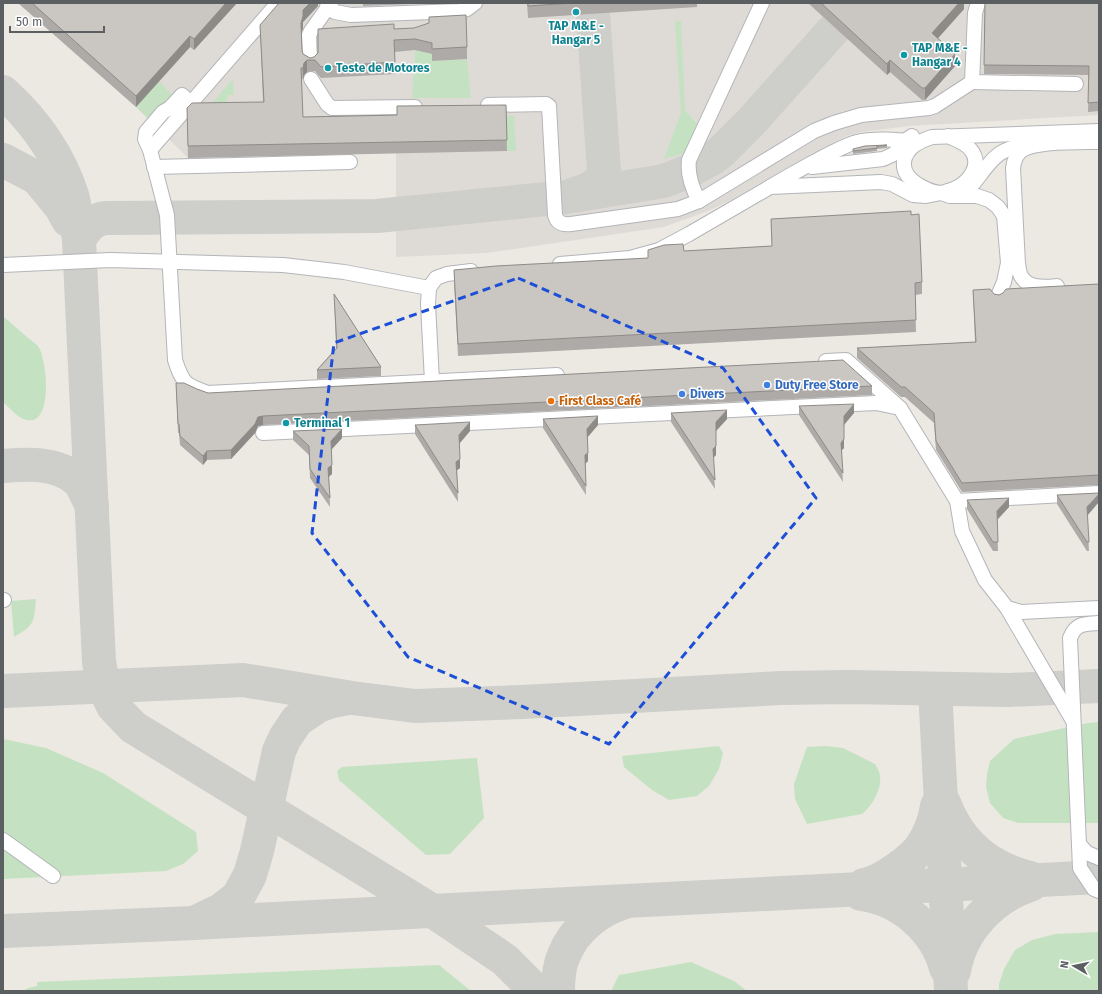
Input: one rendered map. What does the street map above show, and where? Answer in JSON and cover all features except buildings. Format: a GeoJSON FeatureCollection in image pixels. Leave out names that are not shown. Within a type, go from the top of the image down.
{"type":"FeatureCollection","features":[{"type":"Feature","properties":{"kind":"lane"},"geometry":{"type":"LineString","coordinates":[[277,3],[186,99],[163,112],[146,132],[145,139],[150,150],[167,215],[175,360],[180,378],[191,387],[208,393],[567,374]]}},
{"type":"Feature","properties":{"kind":"lane"},"geometry":{"type":"LineString","coordinates":[[310,61],[309,35],[329,5],[335,12],[351,15],[460,11],[467,9],[475,3]]}},
{"type":"Feature","properties":{"kind":"lane"},"geometry":{"type":"LineString","coordinates":[[699,201],[690,180],[688,166],[762,3]]}},
{"type":"Feature","properties":{"kind":"lane"},"geometry":{"type":"LineString","coordinates":[[972,82],[975,13],[978,3]]}},
{"type":"Feature","properties":{"kind":"lane"},"geometry":{"type":"LineString","coordinates":[[312,79],[327,104],[332,108],[427,106]]}},
{"type":"Feature","properties":{"kind":"lane"},"geometry":{"type":"LineString","coordinates":[[474,106],[548,105],[555,215],[556,219],[562,223],[571,224],[678,209],[699,201],[814,131],[834,122],[861,115],[929,108],[935,106],[972,82],[1076,84]]}},
{"type":"Feature","properties":{"kind":"lane"},"geometry":{"type":"LineString","coordinates":[[801,168],[883,160],[912,141],[920,132],[1017,125],[1078,125],[1099,123]]}},
{"type":"Feature","properties":{"kind":"lane"},"geometry":{"type":"LineString","coordinates":[[544,265],[630,258],[659,250],[801,168],[842,147],[858,142],[893,139],[912,141],[932,137],[948,136],[1099,131]]}},
{"type":"Feature","properties":{"kind":"lane"},"geometry":{"type":"LineString","coordinates":[[946,195],[969,179],[974,170],[975,160],[972,150],[962,142],[948,136]]}},
{"type":"Feature","properties":{"kind":"lane"},"geometry":{"type":"LineString","coordinates":[[912,141],[904,160],[904,168],[907,176],[912,182],[920,187],[946,195],[977,196],[989,200],[998,207],[1004,216],[1008,263],[1013,282],[1024,292],[1035,295],[1068,290],[1039,287],[1030,284],[1021,277],[1018,264],[1013,168],[1014,162],[1020,152],[1036,144]]}},
{"type":"Feature","properties":{"kind":"lane"},"geometry":{"type":"LineString","coordinates":[[770,187],[881,182],[892,184],[913,195],[926,196],[963,193],[971,188],[988,163],[1003,151],[1018,145],[1099,142]]}},
{"type":"Feature","properties":{"kind":"lane"},"geometry":{"type":"LineString","coordinates":[[154,167],[350,162]]}},
{"type":"Feature","properties":{"kind":"lane"},"geometry":{"type":"LineString","coordinates":[[3,265],[110,260],[283,265],[344,272],[429,288]]}},
{"type":"Feature","properties":{"kind":"lane"},"geometry":{"type":"LineString","coordinates":[[998,296],[1006,274],[1008,263]]}},
{"type":"Feature","properties":{"kind":"lane"},"geometry":{"type":"LineString","coordinates":[[432,381],[428,304],[429,288],[436,278],[447,274],[481,271]]}},
{"type":"Feature","properties":{"kind":"lane"},"geometry":{"type":"LineString","coordinates":[[814,362],[846,360],[900,408],[957,501],[962,531],[985,580],[1008,608],[1073,720]]}},
{"type":"Feature","properties":{"kind":"lane"},"geometry":{"type":"LineString","coordinates":[[263,433],[876,403],[900,408]]}},
{"type":"Feature","properties":{"kind":"lane"},"geometry":{"type":"LineString","coordinates":[[957,501],[1099,493]]}},
{"type":"Feature","properties":{"kind":"lane"},"geometry":{"type":"LineString","coordinates":[[1008,608],[1021,612],[1099,608]]}},
{"type":"Feature","properties":{"kind":"lane"},"geometry":{"type":"LineString","coordinates":[[1099,623],[1080,624],[1070,638],[1080,868],[1094,889],[1099,891]]}},
{"type":"Feature","properties":{"kind":"lane"},"geometry":{"type":"LineString","coordinates":[[3,840],[53,876]]}},
{"type":"Feature","properties":{"kind":"lane"},"geometry":{"type":"LineString","coordinates":[[1080,845],[1087,853],[1099,858]]}},
{"type":"Feature","properties":{"kind":"highlighted area"},"geometry":{"type":"Polygon","coordinates":[[[518,278],[723,368],[816,498],[609,744],[408,657],[312,533],[334,343],[518,278]]]}},
{"type":"Feature","properties":{"kind":"shaded area"},"geometry":{"type":"Polygon","coordinates":[[[18,3],[1099,3],[1099,115],[910,126],[861,132],[847,136],[824,147],[729,201],[708,211],[664,227],[487,253],[396,257],[396,153],[188,158],[136,107],[18,3]]]}},
{"type":"Feature","properties":{"kind":"green space"},"geometry":{"type":"Polygon","coordinates":[[[675,21],[681,21],[685,110],[697,124],[685,153],[664,159],[681,113],[675,21]]]}},
{"type":"Feature","properties":{"kind":"green space"},"geometry":{"type":"Polygon","coordinates":[[[415,50],[432,54],[432,61],[467,59],[471,98],[412,98],[415,50]]]}},
{"type":"Feature","properties":{"kind":"green space"},"geometry":{"type":"Polygon","coordinates":[[[159,81],[171,94],[171,101],[151,121],[136,107],[159,81]]]}},
{"type":"Feature","properties":{"kind":"green space"},"geometry":{"type":"Polygon","coordinates":[[[231,81],[233,81],[234,95],[228,95],[222,106],[202,115],[231,81]]]}},
{"type":"Feature","properties":{"kind":"green space"},"geometry":{"type":"Polygon","coordinates":[[[506,116],[514,116],[516,151],[507,151],[506,116]]]}},
{"type":"Feature","properties":{"kind":"green space"},"geometry":{"type":"Polygon","coordinates":[[[3,316],[38,346],[41,353],[46,376],[46,390],[45,402],[41,413],[36,419],[23,419],[3,402],[3,316]]]}},
{"type":"Feature","properties":{"kind":"green space"},"geometry":{"type":"Polygon","coordinates":[[[36,599],[34,618],[30,626],[14,637],[11,601],[36,599]]]}},
{"type":"Feature","properties":{"kind":"green space"},"geometry":{"type":"Polygon","coordinates":[[[1099,722],[1099,823],[1018,823],[1003,818],[990,803],[986,787],[990,761],[1014,739],[1099,722]]]}},
{"type":"Feature","properties":{"kind":"green space"},"geometry":{"type":"Polygon","coordinates":[[[3,739],[46,748],[103,773],[196,832],[198,851],[183,864],[166,871],[3,879],[3,739]]]}},
{"type":"Feature","properties":{"kind":"green space"},"geometry":{"type":"Polygon","coordinates":[[[719,746],[723,753],[719,769],[709,786],[697,796],[669,800],[652,790],[624,767],[622,756],[719,746]]]}},
{"type":"Feature","properties":{"kind":"green space"},"geometry":{"type":"Polygon","coordinates":[[[826,746],[843,748],[875,764],[880,774],[878,792],[873,802],[862,814],[807,824],[795,799],[794,784],[807,747],[826,746]]]}},
{"type":"Feature","properties":{"kind":"green space"},"geometry":{"type":"Polygon","coordinates":[[[477,758],[484,818],[450,854],[426,855],[339,780],[337,771],[342,767],[477,758]]]}},
{"type":"Feature","properties":{"kind":"green space"},"geometry":{"type":"Polygon","coordinates":[[[1099,932],[1099,991],[999,991],[999,984],[1004,969],[1015,950],[1032,940],[1055,934],[1099,932]]]}},
{"type":"Feature","properties":{"kind":"green space"},"geometry":{"type":"Polygon","coordinates":[[[691,962],[734,981],[747,991],[611,991],[619,975],[691,962]]]}},
{"type":"Feature","properties":{"kind":"green space"},"geometry":{"type":"Polygon","coordinates":[[[439,965],[471,991],[23,991],[37,986],[37,982],[439,965]]]}},
{"type":"Feature","properties":{"kind":"taxiway"},"geometry":{"type":"LineString","coordinates":[[572,195],[592,187],[599,181],[604,171],[593,14]]}},
{"type":"Feature","properties":{"kind":"taxiway"},"geometry":{"type":"LineString","coordinates":[[79,240],[93,222],[107,218],[377,216],[566,197],[664,181],[689,171],[713,158],[722,151],[751,122],[835,28]]}},
{"type":"Feature","properties":{"kind":"taxiway"},"geometry":{"type":"LineString","coordinates":[[3,92],[25,114],[53,152],[67,180],[74,206],[79,240],[99,662],[104,687],[113,706],[133,727],[431,910],[505,960],[536,991]]}},
{"type":"Feature","properties":{"kind":"taxiway"},"geometry":{"type":"LineString","coordinates":[[3,160],[37,178],[61,207],[68,220]]}},
{"type":"Feature","properties":{"kind":"taxiway"},"geometry":{"type":"LineString","coordinates":[[3,466],[41,465],[68,473],[83,487],[92,506]]}},
{"type":"Feature","properties":{"kind":"taxiway"},"geometry":{"type":"LineString","coordinates":[[3,691],[243,680],[352,698],[415,706],[522,702],[781,688],[849,687],[1009,690],[1099,686]]}},
{"type":"Feature","properties":{"kind":"taxiway"},"geometry":{"type":"LineString","coordinates":[[935,689],[951,991]]}},
{"type":"Feature","properties":{"kind":"taxiway"},"geometry":{"type":"LineString","coordinates":[[198,921],[221,910],[238,897],[250,875],[257,851],[279,751],[285,738],[297,720],[318,706],[332,701],[348,698]]}},
{"type":"Feature","properties":{"kind":"taxiway"},"geometry":{"type":"LineString","coordinates":[[944,803],[958,830],[977,852],[1001,868],[1030,878]]}},
{"type":"Feature","properties":{"kind":"taxiway"},"geometry":{"type":"LineString","coordinates":[[864,885],[888,875],[905,863],[919,850],[930,831],[937,806]]}},
{"type":"Feature","properties":{"kind":"taxiway"},"geometry":{"type":"LineString","coordinates":[[3,931],[194,923],[1099,877]]}},
{"type":"Feature","properties":{"kind":"taxiway"},"geometry":{"type":"LineString","coordinates":[[954,971],[958,956],[971,928],[992,906],[1004,897],[1032,884]]}},
{"type":"Feature","properties":{"kind":"taxiway"},"geometry":{"type":"LineString","coordinates":[[861,894],[889,902],[914,918],[934,941],[946,968]]}},
{"type":"Feature","properties":{"kind":"taxiway"},"geometry":{"type":"LineString","coordinates":[[558,991],[561,964],[568,946],[574,937],[595,916],[622,903]]}},
{"type":"Feature","properties":{"kind":"place","name":"TAP M&E - Hangar 5"},"geometry":{"type":"Point","coordinates":[576,12]}},
{"type":"Feature","properties":{"kind":"place","name":"TAP M&E - Hangar 4"},"geometry":{"type":"Point","coordinates":[904,55]}},
{"type":"Feature","properties":{"kind":"place","name":"Teste de Motores"},"geometry":{"type":"Point","coordinates":[328,68]}},
{"type":"Feature","properties":{"kind":"place","name":"Duty Free Store"},"geometry":{"type":"Point","coordinates":[767,385]}},
{"type":"Feature","properties":{"kind":"place","name":"Divers"},"geometry":{"type":"Point","coordinates":[682,394]}},
{"type":"Feature","properties":{"kind":"place","name":"First Class Café"},"geometry":{"type":"Point","coordinates":[551,401]}},
{"type":"Feature","properties":{"kind":"place","name":"Terminal 1"},"geometry":{"type":"Point","coordinates":[286,423]}}]}
